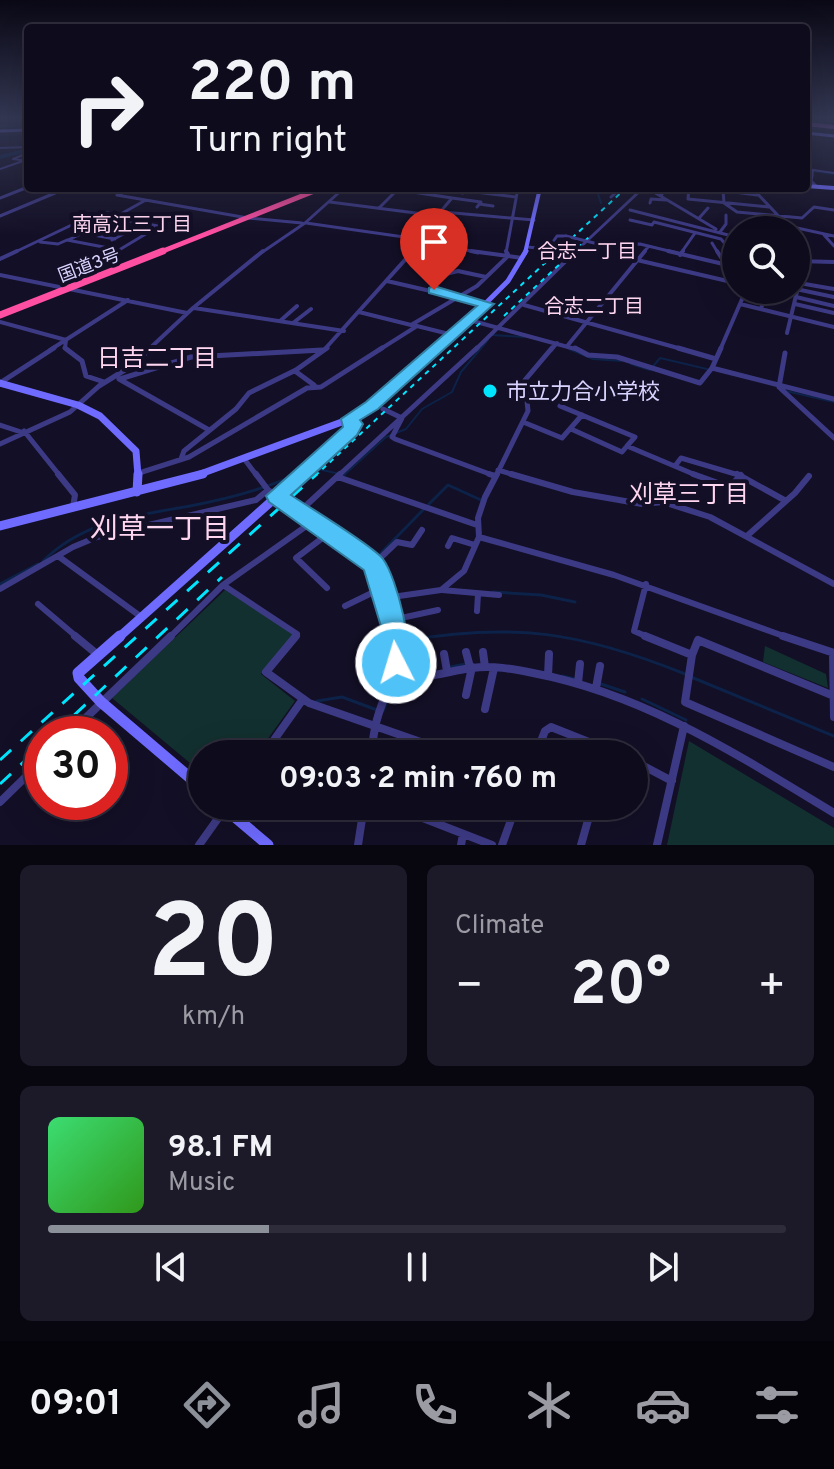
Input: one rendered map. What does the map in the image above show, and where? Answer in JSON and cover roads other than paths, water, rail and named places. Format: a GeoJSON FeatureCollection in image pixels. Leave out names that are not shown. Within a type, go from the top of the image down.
{"type":"FeatureCollection","features":[{"type":"Feature","properties":{"kind":"highway","name":"国道3号"},"geometry":{"type":"LineString","coordinates":[[0,314],[310,192]]}},
{"type":"Feature","properties":{"kind":"street"},"geometry":{"type":"LineString","coordinates":[[0,169],[24,162]]}},
{"type":"Feature","properties":{"kind":"street"},"geometry":{"type":"LineString","coordinates":[[810,170],[834,173]]}},
{"type":"Feature","properties":{"kind":"street"},"geometry":{"type":"LineString","coordinates":[[813,170],[811,181],[816,186]]}},
{"type":"Feature","properties":{"kind":"street"},"geometry":{"type":"LineString","coordinates":[[810,186],[834,188]]}},
{"type":"Feature","properties":{"kind":"street"},"geometry":{"type":"LineString","coordinates":[[0,198],[24,189]]}},
{"type":"Feature","properties":{"kind":"street"},"geometry":{"type":"LineString","coordinates":[[0,216],[57,192]]}},
{"type":"Feature","properties":{"kind":"street"},"geometry":{"type":"LineString","coordinates":[[124,192],[117,195],[246,217],[418,239],[522,258]]}},
{"type":"Feature","properties":{"kind":"street"},"geometry":{"type":"LineString","coordinates":[[117,378],[187,313],[340,192]]}},
{"type":"Feature","properties":{"kind":"street"},"geometry":{"type":"LineString","coordinates":[[378,209],[398,192]]}},
{"type":"Feature","properties":{"kind":"street"},"geometry":{"type":"LineString","coordinates":[[419,192],[493,206]]}},
{"type":"Feature","properties":{"kind":"street"},"geometry":{"type":"LineString","coordinates":[[431,194],[435,192]]}},
{"type":"Feature","properties":{"kind":"street"},"geometry":{"type":"LineString","coordinates":[[181,459],[184,451],[236,409],[249,393],[295,371],[344,331],[411,256],[418,239],[454,198],[465,192],[516,197]]}},
{"type":"Feature","properties":{"kind":"street"},"geometry":{"type":"LineString","coordinates":[[295,371],[321,387],[503,265],[508,257],[506,253],[517,192]]}},
{"type":"Feature","properties":{"kind":"street"},"geometry":{"type":"LineString","coordinates":[[0,526],[137,492],[245,460],[350,419],[372,406],[508,284],[527,247],[539,192]]}},
{"type":"Feature","properties":{"kind":"street"},"geometry":{"type":"LineString","coordinates":[[611,197],[617,192]]}},
{"type":"Feature","properties":{"kind":"street"},"geometry":{"type":"LineString","coordinates":[[299,512],[495,328],[524,305],[527,297],[641,192]]}},
{"type":"Feature","properties":{"kind":"street"},"geometry":{"type":"LineString","coordinates":[[653,192],[700,217],[720,232]]}},
{"type":"Feature","properties":{"kind":"street"},"geometry":{"type":"LineString","coordinates":[[661,196],[663,192]]}},
{"type":"Feature","properties":{"kind":"street"},"geometry":{"type":"LineString","coordinates":[[689,192],[688,199],[770,208]]}},
{"type":"Feature","properties":{"kind":"street"},"geometry":{"type":"LineString","coordinates":[[706,202],[707,192]]}},
{"type":"Feature","properties":{"kind":"street"},"geometry":{"type":"LineString","coordinates":[[723,192],[724,203]]}},
{"type":"Feature","properties":{"kind":"street"},"geometry":{"type":"LineString","coordinates":[[736,192],[758,195]]}},
{"type":"Feature","properties":{"kind":"street"},"geometry":{"type":"LineString","coordinates":[[755,192],[779,216]]}},
{"type":"Feature","properties":{"kind":"street"},"geometry":{"type":"LineString","coordinates":[[742,193],[743,205]]}},
{"type":"Feature","properties":{"kind":"street"},"geometry":{"type":"LineString","coordinates":[[650,203],[651,199],[671,201]]}},
{"type":"Feature","properties":{"kind":"street"},"geometry":{"type":"LineString","coordinates":[[67,240],[119,250],[161,226],[114,218],[145,201]]}},
{"type":"Feature","properties":{"kind":"street"},"geometry":{"type":"LineString","coordinates":[[329,202],[378,209],[534,220]]}},
{"type":"Feature","properties":{"kind":"street"},"geometry":{"type":"LineString","coordinates":[[724,203],[737,212],[779,216]]}},
{"type":"Feature","properties":{"kind":"street"},"geometry":{"type":"LineString","coordinates":[[805,216],[817,207],[834,210]]}},
{"type":"Feature","properties":{"kind":"street"},"geometry":{"type":"LineString","coordinates":[[700,217],[708,208]]}},
{"type":"Feature","properties":{"kind":"street"},"geometry":{"type":"LineString","coordinates":[[630,210],[722,240]]}},
{"type":"Feature","properties":{"kind":"street"},"geometry":{"type":"LineString","coordinates":[[0,259],[80,221],[89,222],[107,213],[119,215]]}},
{"type":"Feature","properties":{"kind":"street"},"geometry":{"type":"LineString","coordinates":[[720,232],[726,224],[726,215]]}},
{"type":"Feature","properties":{"kind":"street"},"geometry":{"type":"LineString","coordinates":[[630,220],[652,225],[656,220]]}},
{"type":"Feature","properties":{"kind":"street"},"geometry":{"type":"LineString","coordinates":[[656,220],[720,232]]}},
{"type":"Feature","properties":{"kind":"street"},"geometry":{"type":"LineString","coordinates":[[39,242],[58,244],[83,233],[113,240],[141,225]]}},
{"type":"Feature","properties":{"kind":"street"},"geometry":{"type":"LineString","coordinates":[[810,232],[834,236]]}},
{"type":"Feature","properties":{"kind":"street"},"geometry":{"type":"LineString","coordinates":[[680,255],[695,233]]}},
{"type":"Feature","properties":{"kind":"street"},"geometry":{"type":"LineString","coordinates":[[824,235],[834,246]]}},
{"type":"Feature","properties":{"kind":"street"},"geometry":{"type":"LineString","coordinates":[[527,247],[548,249],[557,236],[566,236],[602,245],[632,243],[722,264]]}},
{"type":"Feature","properties":{"kind":"street"},"geometry":{"type":"LineString","coordinates":[[712,243],[722,258]]}},
{"type":"Feature","properties":{"kind":"street"},"geometry":{"type":"LineString","coordinates":[[568,345],[648,247]]}},
{"type":"Feature","properties":{"kind":"street"},"geometry":{"type":"LineString","coordinates":[[637,260],[722,280]]}},
{"type":"Feature","properties":{"kind":"street"},"geometry":{"type":"LineString","coordinates":[[810,261],[834,262]]}},
{"type":"Feature","properties":{"kind":"street"},"geometry":{"type":"LineString","coordinates":[[442,275],[458,271],[487,277]]}},
{"type":"Feature","properties":{"kind":"street"},"geometry":{"type":"LineString","coordinates":[[0,275],[187,313]]}},
{"type":"Feature","properties":{"kind":"street"},"geometry":{"type":"LineString","coordinates":[[387,281],[487,304]]}},
{"type":"Feature","properties":{"kind":"street"},"geometry":{"type":"LineString","coordinates":[[810,286],[834,289]]}},
{"type":"Feature","properties":{"kind":"street"},"geometry":{"type":"LineString","coordinates":[[810,289],[834,297]]}},
{"type":"Feature","properties":{"kind":"street"},"geometry":{"type":"LineString","coordinates":[[0,383],[129,300]]}},
{"type":"Feature","properties":{"kind":"street"},"geometry":{"type":"LineString","coordinates":[[810,302],[834,306]]}},
{"type":"Feature","properties":{"kind":"street"},"geometry":{"type":"LineString","coordinates":[[469,320],[568,345],[588,355],[617,357],[700,383],[712,368],[740,304],[834,327]]}},
{"type":"Feature","properties":{"kind":"street"},"geometry":{"type":"LineString","coordinates":[[761,309],[763,304]]}},
{"type":"Feature","properties":{"kind":"street"},"geometry":{"type":"LineString","coordinates":[[787,333],[794,304]]}},
{"type":"Feature","properties":{"kind":"street"},"geometry":{"type":"LineString","coordinates":[[807,304],[834,313]]}},
{"type":"Feature","properties":{"kind":"street"},"geometry":{"type":"LineString","coordinates":[[524,305],[716,359]]}},
{"type":"Feature","properties":{"kind":"street"},"geometry":{"type":"LineString","coordinates":[[279,322],[297,306]]}},
{"type":"Feature","properties":{"kind":"street"},"geometry":{"type":"LineString","coordinates":[[193,308],[344,331]]}},
{"type":"Feature","properties":{"kind":"street"},"geometry":{"type":"LineString","coordinates":[[292,324],[311,309]]}},
{"type":"Feature","properties":{"kind":"street"},"geometry":{"type":"LineString","coordinates":[[359,312],[453,335]]}},
{"type":"Feature","properties":{"kind":"street"},"geometry":{"type":"LineString","coordinates":[[0,322],[66,340]]}},
{"type":"Feature","properties":{"kind":"street"},"geometry":{"type":"LineString","coordinates":[[66,340],[65,348],[82,361],[86,376],[105,383]]}},
{"type":"Feature","properties":{"kind":"street"},"geometry":{"type":"LineString","coordinates":[[441,590],[460,577],[479,537],[477,525],[480,510],[523,422],[528,405],[525,380],[557,343]]}},
{"type":"Feature","properties":{"kind":"street"},"geometry":{"type":"LineString","coordinates":[[0,444],[78,405],[105,383],[117,378],[191,357],[323,350]]}},
{"type":"Feature","properties":{"kind":"street"},"geometry":{"type":"LineString","coordinates":[[779,387],[785,353]]}},
{"type":"Feature","properties":{"kind":"street"},"geometry":{"type":"LineString","coordinates":[[712,368],[834,399]]}},
{"type":"Feature","properties":{"kind":"street"},"geometry":{"type":"LineString","coordinates":[[117,378],[209,430]]}},
{"type":"Feature","properties":{"kind":"street"},"geometry":{"type":"LineString","coordinates":[[0,383],[78,405],[100,416],[136,451],[139,462],[137,492]]}},
{"type":"Feature","properties":{"kind":"street"},"geometry":{"type":"LineString","coordinates":[[138,473],[214,444],[315,385]]}},
{"type":"Feature","properties":{"kind":"street"},"geometry":{"type":"LineString","coordinates":[[779,387],[834,438]]}},
{"type":"Feature","properties":{"kind":"street"},"geometry":{"type":"LineString","coordinates":[[571,429],[622,452],[635,437],[560,406],[575,390]]}},
{"type":"Feature","properties":{"kind":"street"},"geometry":{"type":"LineString","coordinates":[[383,409],[400,416]]}},
{"type":"Feature","properties":{"kind":"street"},"geometry":{"type":"LineString","coordinates":[[523,422],[562,438],[582,415]]}},
{"type":"Feature","properties":{"kind":"street"},"geometry":{"type":"LineString","coordinates":[[400,416],[402,418],[392,437],[497,473],[573,492],[642,504],[663,502],[710,517],[834,584]]}},
{"type":"Feature","properties":{"kind":"street"},"geometry":{"type":"LineString","coordinates":[[188,776],[101,702],[78,673],[350,431],[354,424],[350,419]]}},
{"type":"Feature","properties":{"kind":"street"},"geometry":{"type":"LineString","coordinates":[[0,425],[23,432],[75,495],[73,507]]}},
{"type":"Feature","properties":{"kind":"street"},"geometry":{"type":"LineString","coordinates":[[627,446],[722,486],[729,487],[741,475]]}},
{"type":"Feature","properties":{"kind":"street"},"geometry":{"type":"LineString","coordinates":[[675,466],[681,458],[741,475],[786,501]]}},
{"type":"Feature","properties":{"kind":"street"},"geometry":{"type":"LineString","coordinates":[[245,460],[268,490],[374,564],[392,620],[399,673],[375,727],[373,740]]}},
{"type":"Feature","properties":{"kind":"street"},"geometry":{"type":"LineString","coordinates":[[748,535],[809,476]]}},
{"type":"Feature","properties":{"kind":"street"},"geometry":{"type":"LineString","coordinates":[[338,477],[477,525]]}},
{"type":"Feature","properties":{"kind":"street"},"geometry":{"type":"LineString","coordinates":[[0,589],[85,542],[122,530],[256,500],[268,490]]}},
{"type":"Feature","properties":{"kind":"street"},"geometry":{"type":"LineString","coordinates":[[87,716],[223,585],[312,522]]}},
{"type":"Feature","properties":{"kind":"street"},"geometry":{"type":"LineString","coordinates":[[374,564],[397,542],[412,545],[422,530]]}},
{"type":"Feature","properties":{"kind":"street"},"geometry":{"type":"LineString","coordinates":[[327,588],[296,558],[329,533]]}},
{"type":"Feature","properties":{"kind":"street"},"geometry":{"type":"LineString","coordinates":[[479,537],[533,548],[646,584],[834,653],[834,717]]}},
{"type":"Feature","properties":{"kind":"street"},"geometry":{"type":"LineString","coordinates":[[448,546],[452,538],[475,545]]}},
{"type":"Feature","properties":{"kind":"street"},"geometry":{"type":"LineString","coordinates":[[58,556],[140,616]]}},
{"type":"Feature","properties":{"kind":"street"},"geometry":{"type":"LineString","coordinates":[[646,584],[634,631],[692,655]]}},
{"type":"Feature","properties":{"kind":"street"},"geometry":{"type":"LineString","coordinates":[[223,585],[297,634],[266,672],[303,699],[414,740]]}},
{"type":"Feature","properties":{"kind":"street"},"geometry":{"type":"LineString","coordinates":[[345,606],[382,588]]}},
{"type":"Feature","properties":{"kind":"street"},"geometry":{"type":"LineString","coordinates":[[385,598],[441,590],[499,595]]}},
{"type":"Feature","properties":{"kind":"street"},"geometry":{"type":"LineString","coordinates":[[477,611],[478,594]]}},
{"type":"Feature","properties":{"kind":"street"},"geometry":{"type":"LineString","coordinates":[[38,604],[98,655]]}},
{"type":"Feature","properties":{"kind":"street"},"geometry":{"type":"LineString","coordinates":[[392,620],[438,610]]}},
{"type":"Feature","properties":{"kind":"street"},"geometry":{"type":"LineString","coordinates":[[834,696],[698,640],[692,655],[685,702],[834,767]]}},
{"type":"Feature","properties":{"kind":"street"},"geometry":{"type":"LineString","coordinates":[[466,652],[471,667],[466,695]]}},
{"type":"Feature","properties":{"kind":"street"},"geometry":{"type":"LineString","coordinates":[[483,652],[489,667],[485,709]]}},
{"type":"Feature","properties":{"kind":"street"},"geometry":{"type":"LineString","coordinates":[[444,654],[447,671]]}},
{"type":"Feature","properties":{"kind":"street"},"geometry":{"type":"LineString","coordinates":[[548,676],[549,654]]}},
{"type":"Feature","properties":{"kind":"street"},"geometry":{"type":"LineString","coordinates":[[399,673],[410,664]]}},
{"type":"Feature","properties":{"kind":"street"},"geometry":{"type":"LineString","coordinates":[[578,683],[580,664]]}},
{"type":"Feature","properties":{"kind":"street"},"geometry":{"type":"LineString","coordinates":[[596,688],[600,666]]}},
{"type":"Feature","properties":{"kind":"street"},"geometry":{"type":"LineString","coordinates":[[399,673],[418,678],[471,667],[489,667],[548,676],[596,688],[684,726],[834,813]]}},
{"type":"Feature","properties":{"kind":"street"},"geometry":{"type":"LineString","coordinates":[[275,740],[303,699]]}},
{"type":"Feature","properties":{"kind":"street"},"geometry":{"type":"LineString","coordinates":[[657,845],[684,726]]}},
{"type":"Feature","properties":{"kind":"street"},"geometry":{"type":"LineString","coordinates":[[541,740],[545,731],[551,727],[581,740]]}},
{"type":"Feature","properties":{"kind":"street"},"geometry":{"type":"LineString","coordinates":[[648,768],[672,781]]}},
{"type":"Feature","properties":{"kind":"street"},"geometry":{"type":"LineString","coordinates":[[0,802],[24,779]]}},
{"type":"Feature","properties":{"kind":"street"},"geometry":{"type":"LineString","coordinates":[[199,845],[216,820]]}},
{"type":"Feature","properties":{"kind":"street"},"geometry":{"type":"LineString","coordinates":[[240,820],[268,845]]}},
{"type":"Feature","properties":{"kind":"street"},"geometry":{"type":"LineString","coordinates":[[358,845],[362,820]]}},
{"type":"Feature","properties":{"kind":"street"},"geometry":{"type":"LineString","coordinates":[[428,820],[492,845]]}},
{"type":"Feature","properties":{"kind":"street"},"geometry":{"type":"LineString","coordinates":[[502,845],[511,820]]}},
{"type":"Feature","properties":{"kind":"street"},"geometry":{"type":"LineString","coordinates":[[581,845],[588,820]]}},
{"type":"Feature","properties":{"kind":"street"},"geometry":{"type":"LineString","coordinates":[[461,845],[463,834]]}},
{"type":"Feature","properties":{"kind":"waterway"},"geometry":{"type":"LineString","coordinates":[[810,171],[834,174]]}},
{"type":"Feature","properties":{"kind":"waterway"},"geometry":{"type":"LineString","coordinates":[[597,192],[601,203]]}},
{"type":"Feature","properties":{"kind":"waterway"},"geometry":{"type":"LineString","coordinates":[[492,335],[524,337]]}},
{"type":"Feature","properties":{"kind":"waterway"},"geometry":{"type":"LineString","coordinates":[[340,474],[344,475],[386,437],[406,429],[422,409],[452,392],[461,372],[488,340]]}},
{"type":"Feature","properties":{"kind":"waterway"},"geometry":{"type":"LineString","coordinates":[[569,349],[593,359],[621,361]]}},
{"type":"Feature","properties":{"kind":"waterway"},"geometry":{"type":"LineString","coordinates":[[631,364],[650,370],[660,358],[707,369]]}},
{"type":"Feature","properties":{"kind":"waterway"},"geometry":{"type":"LineString","coordinates":[[786,391],[834,402]]}},
{"type":"Feature","properties":{"kind":"waterway"},"geometry":{"type":"LineString","coordinates":[[310,471],[318,469],[340,474]]}},
{"type":"Feature","properties":{"kind":"waterway"},"geometry":{"type":"LineString","coordinates":[[43,561],[59,547],[93,528],[130,517],[231,497],[297,474],[293,476]]}},
{"type":"Feature","properties":{"kind":"waterway"},"geometry":{"type":"LineString","coordinates":[[340,474],[345,474]]}},
{"type":"Feature","properties":{"kind":"waterway"},"geometry":{"type":"LineString","coordinates":[[429,504],[448,485],[481,500]]}},
{"type":"Feature","properties":{"kind":"waterway"},"geometry":{"type":"LineString","coordinates":[[381,553],[424,509]]}},
{"type":"Feature","properties":{"kind":"waterway"},"geometry":{"type":"LineString","coordinates":[[349,543],[374,559]]}},
{"type":"Feature","properties":{"kind":"waterway"},"geometry":{"type":"LineString","coordinates":[[0,584],[38,564]]}},
{"type":"Feature","properties":{"kind":"waterway"},"geometry":{"type":"LineString","coordinates":[[493,592],[541,595],[575,602]]}},
{"type":"Feature","properties":{"kind":"waterway"},"geometry":{"type":"LineString","coordinates":[[397,623],[402,640]]}},
{"type":"Feature","properties":{"kind":"waterway"},"geometry":{"type":"LineString","coordinates":[[400,671],[403,641],[479,632],[514,632],[579,640],[613,648],[685,674]]}},
{"type":"Feature","properties":{"kind":"waterway"},"geometry":{"type":"LineString","coordinates":[[450,667],[466,664]]}},
{"type":"Feature","properties":{"kind":"waterway"},"geometry":{"type":"LineString","coordinates":[[562,676],[575,679]]}},
{"type":"Feature","properties":{"kind":"waterway"},"geometry":{"type":"LineString","coordinates":[[383,711],[398,677]]}},
{"type":"Feature","properties":{"kind":"waterway"},"geometry":{"type":"LineString","coordinates":[[691,677],[834,736]]}},
{"type":"Feature","properties":{"kind":"waterway"},"geometry":{"type":"LineString","coordinates":[[601,684],[625,692]]}},
{"type":"Feature","properties":{"kind":"waterway"},"geometry":{"type":"LineString","coordinates":[[317,701],[342,697],[377,710]]}},
{"type":"Feature","properties":{"kind":"waterway"},"geometry":{"type":"LineString","coordinates":[[642,699],[686,720]]}},
{"type":"Feature","properties":{"kind":"railway"},"geometry":{"type":"LineString","coordinates":[[315,476],[622,192]]}},
{"type":"Feature","properties":{"kind":"railway"},"geometry":{"type":"LineString","coordinates":[[504,316],[589,237]]}},
{"type":"Feature","properties":{"kind":"railway"},"geometry":{"type":"LineString","coordinates":[[0,760],[317,474]]}},
{"type":"Feature","properties":{"kind":"railway"},"geometry":{"type":"LineString","coordinates":[[73,716],[222,577]]}},
{"type":"Feature","properties":{"kind":"railway"},"geometry":{"type":"LineString","coordinates":[[0,784],[24,762]]}},
{"type":"Feature","properties":{"kind":"place","name":"市立力合小学校"},"geometry":{"type":"Point","coordinates":[490,391]}},
{"type":"Feature","properties":{"kind":"district","name":"南高江三丁目"},"geometry":{"type":"Point","coordinates":[132,224]}},
{"type":"Feature","properties":{"kind":"district","name":"合志一丁目"},"geometry":{"type":"Point","coordinates":[587,251]}},
{"type":"Feature","properties":{"kind":"district","name":"合志二丁目"},"geometry":{"type":"Point","coordinates":[594,306]}},
{"type":"Feature","properties":{"kind":"district","name":"日吉二丁目"},"geometry":{"type":"Point","coordinates":[157,358]}},
{"type":"Feature","properties":{"kind":"district","name":"刈草三丁目"},"geometry":{"type":"Point","coordinates":[689,494]}},
{"type":"Feature","properties":{"kind":"district","name":"刈草一丁目"},"geometry":{"type":"Point","coordinates":[160,528]}}]}
